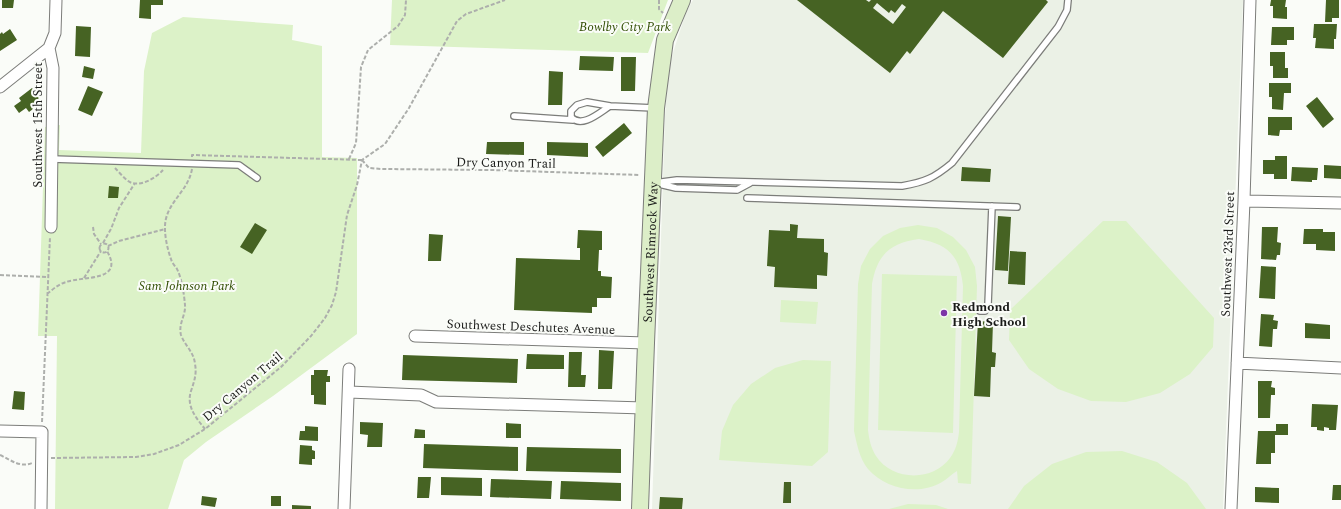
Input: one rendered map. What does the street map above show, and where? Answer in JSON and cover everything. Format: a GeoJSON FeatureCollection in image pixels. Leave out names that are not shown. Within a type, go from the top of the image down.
{"type":"FeatureCollection","features":[{"type":"Feature","properties":{"kind":"main road","name":"Southwest Rimrock Way"},"geometry":{"type":"LineString","coordinates":[[640,509],[656,108],[665,40],[682,0]]}},
{"type":"Feature","properties":{"kind":"street","name":"Southwest 15th Street"},"geometry":{"type":"LineString","coordinates":[[50,227],[53,68],[49,48],[55,33],[56,0]]}},
{"type":"Feature","properties":{"kind":"street","name":"Southwest 23rd Street"},"geometry":{"type":"LineString","coordinates":[[1231,509],[1244,201],[1250,0]]}},
{"type":"Feature","properties":{"kind":"street"},"geometry":{"type":"LineString","coordinates":[[0,87],[49,48]]}},
{"type":"Feature","properties":{"kind":"street"},"geometry":{"type":"LineString","coordinates":[[1244,201],[1341,203]]}},
{"type":"Feature","properties":{"kind":"street","name":"Southwest Deschutes Avenue"},"geometry":{"type":"LineString","coordinates":[[415,336],[646,343]]}},
{"type":"Feature","properties":{"kind":"street"},"geometry":{"type":"LineString","coordinates":[[1237,363],[1341,368]]}},
{"type":"Feature","properties":{"kind":"street"},"geometry":{"type":"LineString","coordinates":[[344,509],[350,369]]}},
{"type":"Feature","properties":{"kind":"street"},"geometry":{"type":"LineString","coordinates":[[349,392],[421,395],[436,402],[644,408]]}},
{"type":"Feature","properties":{"kind":"street"},"geometry":{"type":"LineString","coordinates":[[0,431],[42,432],[41,509]]}},
{"type":"Feature","properties":{"kind":"lane"},"geometry":{"type":"LineString","coordinates":[[653,179],[902,186],[920,183],[937,175],[952,163],[1058,27],[1067,10],[1068,0]]}},
{"type":"Feature","properties":{"kind":"lane"},"geometry":{"type":"LineString","coordinates":[[573,120],[571,117],[571,111],[577,105],[586,102],[610,106],[656,108]]}},
{"type":"Feature","properties":{"kind":"lane"},"geometry":{"type":"LineString","coordinates":[[514,116],[573,120],[580,122],[588,120],[610,106]]}},
{"type":"Feature","properties":{"kind":"lane"},"geometry":{"type":"LineString","coordinates":[[52,159],[239,165],[257,178]]}},
{"type":"Feature","properties":{"kind":"lane"},"geometry":{"type":"LineString","coordinates":[[747,198],[1017,207]]}},
{"type":"Feature","properties":{"kind":"lane"},"geometry":{"type":"LineString","coordinates":[[980,311],[985,311],[988,305],[992,206]]}},
{"type":"Feature","properties":{"kind":"path"},"geometry":{"type":"LineString","coordinates":[[349,159],[356,143],[361,67],[368,50],[398,26],[405,15],[406,0]]}},
{"type":"Feature","properties":{"kind":"path"},"geometry":{"type":"LineString","coordinates":[[362,160],[385,144],[409,108],[457,21],[466,14],[505,0]]}},
{"type":"Feature","properties":{"kind":"path","name":"Dry Canyon Trail"},"geometry":{"type":"LineString","coordinates":[[362,160],[369,168],[381,169],[492,170],[653,179]]}},
{"type":"Feature","properties":{"kind":"path","name":"Dry Canyon Trail"},"geometry":{"type":"LineString","coordinates":[[0,455],[20,465],[26,465],[42,458],[67,459],[136,457],[154,454],[179,445],[205,429],[281,367],[311,336],[325,318],[336,292],[347,214],[357,185],[362,160]]}},
{"type":"Feature","properties":{"kind":"path"},"geometry":{"type":"LineString","coordinates":[[113,161],[115,169],[130,182],[135,183],[142,183],[150,180],[160,174],[169,163]]}},
{"type":"Feature","properties":{"kind":"path"},"geometry":{"type":"LineString","coordinates":[[84,278],[101,250],[100,248],[111,229],[119,208],[135,183]]}},
{"type":"Feature","properties":{"kind":"path"},"geometry":{"type":"LineString","coordinates":[[42,432],[50,227]]}},
{"type":"Feature","properties":{"kind":"path"},"geometry":{"type":"LineString","coordinates":[[93,227],[94,234],[102,244],[108,246],[119,241],[165,229],[171,260],[177,270],[185,305],[185,312],[180,328],[182,335],[194,355],[195,361],[196,373],[194,384],[190,392],[190,403],[196,418],[205,429]]}},
{"type":"Feature","properties":{"kind":"path"},"geometry":{"type":"LineString","coordinates":[[48,294],[65,282],[84,278],[94,278],[104,275],[109,271],[112,262],[107,251],[108,246]]}},
{"type":"Feature","properties":{"kind":"path"},"geometry":{"type":"LineString","coordinates":[[101,250],[102,252],[107,251]]}},
{"type":"Feature","properties":{"kind":"path"},"geometry":{"type":"LineString","coordinates":[[0,276],[49,277]]}},
{"type":"Feature","properties":{"kind":"shaded area","name":"Redmond High School"},"geometry":{"type":"Polygon","coordinates":[[[693,0],[1243,0],[1223,509],[652,509],[667,84],[671,59],[686,12],[693,0]]]}},
{"type":"Feature","properties":{"kind":"green space","name":"Bowlby City Park"},"geometry":{"type":"Polygon","coordinates":[[[392,0],[668,0],[648,53],[390,45],[392,0]]]}},
{"type":"Feature","properties":{"kind":"green space","name":"Sam Johnson Park"},"geometry":{"type":"Polygon","coordinates":[[[183,17],[293,25],[292,40],[322,46],[322,157],[357,158],[357,334],[273,396],[206,442],[184,460],[168,509],[55,509],[57,336],[38,336],[45,127],[60,125],[59,150],[141,153],[144,71],[152,33],[183,17]]]}},
{"type":"Feature","properties":{"kind":"green space"},"geometry":{"type":"Polygon","coordinates":[[[1103,221],[1126,221],[1214,318],[1213,347],[1190,374],[1160,393],[1126,402],[1091,401],[1058,389],[1029,369],[1009,340],[1010,310],[1103,221]]]}},
{"type":"Feature","properties":{"kind":"green space"},"geometry":{"type":"Polygon","coordinates":[[[918,225],[937,228],[953,237],[966,250],[975,267],[977,286],[971,484],[958,483],[957,471],[942,482],[923,489],[893,486],[875,476],[868,469],[860,456],[857,446],[854,431],[858,284],[861,266],[870,249],[883,236],[900,228],[918,225]],[[919,239],[909,241],[893,247],[886,252],[877,265],[872,284],[868,430],[876,456],[883,464],[902,474],[923,475],[943,466],[954,452],[959,432],[963,286],[959,267],[951,253],[938,244],[919,239]]]}},
{"type":"Feature","properties":{"kind":"green space"},"geometry":{"type":"Polygon","coordinates":[[[882,274],[957,276],[953,433],[878,430],[882,274]]]}},
{"type":"Feature","properties":{"kind":"green space"},"geometry":{"type":"Polygon","coordinates":[[[781,300],[818,302],[816,324],[780,322],[781,300]]]}},
{"type":"Feature","properties":{"kind":"green space"},"geometry":{"type":"Polygon","coordinates":[[[803,360],[831,361],[828,452],[812,466],[719,460],[722,431],[733,405],[751,384],[775,368],[803,360]]]}},
{"type":"Feature","properties":{"kind":"green space"},"geometry":{"type":"Polygon","coordinates":[[[1122,451],[1157,462],[1187,483],[1206,509],[1008,509],[1024,486],[1052,464],[1086,452],[1122,451]]]}},
{"type":"Feature","properties":{"kind":"green space"},"geometry":{"type":"Polygon","coordinates":[[[908,504],[936,505],[948,509],[889,509],[908,504]]]}},
{"type":"Feature","properties":{"kind":"building"},"geometry":{"type":"Polygon","coordinates":[[[2,0],[14,0],[13,8],[2,8],[2,0]]]}},
{"type":"Feature","properties":{"kind":"building"},"geometry":{"type":"Polygon","coordinates":[[[140,0],[163,0],[163,5],[151,5],[151,19],[139,18],[140,0]]]}},
{"type":"Feature","properties":{"kind":"building"},"geometry":{"type":"Polygon","coordinates":[[[797,0],[866,0],[869,2],[871,0],[1046,0],[1048,2],[1003,58],[943,11],[910,54],[907,51],[890,73],[797,0]],[[877,3],[873,8],[893,24],[906,7],[902,4],[895,13],[891,10],[889,13],[877,3]]]}},
{"type":"Feature","properties":{"kind":"building"},"geometry":{"type":"Polygon","coordinates":[[[1271,0],[1286,0],[1285,7],[1287,7],[1287,19],[1273,18],[1273,6],[1270,6],[1271,0]]]}},
{"type":"Feature","properties":{"kind":"building"},"geometry":{"type":"Polygon","coordinates":[[[1326,0],[1339,0],[1339,18],[1332,18],[1332,22],[1325,22],[1326,0]]]}},
{"type":"Feature","properties":{"kind":"building"},"geometry":{"type":"Polygon","coordinates":[[[1314,24],[1337,24],[1334,49],[1315,48],[1316,38],[1313,38],[1314,24]]]}},
{"type":"Feature","properties":{"kind":"building"},"geometry":{"type":"Polygon","coordinates":[[[76,26],[91,27],[90,57],[75,56],[76,26]]]}},
{"type":"Feature","properties":{"kind":"building"},"geometry":{"type":"Polygon","coordinates":[[[1272,27],[1294,27],[1294,40],[1287,40],[1287,45],[1271,45],[1272,27]]]}},
{"type":"Feature","properties":{"kind":"building"},"geometry":{"type":"Polygon","coordinates":[[[10,29],[17,40],[0,51],[0,34],[2,32],[3,34],[10,29]]]}},
{"type":"Feature","properties":{"kind":"building"},"geometry":{"type":"Polygon","coordinates":[[[1270,52],[1285,52],[1285,68],[1288,68],[1288,78],[1273,78],[1273,66],[1270,66],[1270,52]]]}},
{"type":"Feature","properties":{"kind":"building"},"geometry":{"type":"Polygon","coordinates":[[[580,56],[614,57],[613,71],[579,70],[580,56]]]}},
{"type":"Feature","properties":{"kind":"building"},"geometry":{"type":"Polygon","coordinates":[[[621,57],[636,57],[635,91],[621,91],[621,57]]]}},
{"type":"Feature","properties":{"kind":"building"},"geometry":{"type":"Polygon","coordinates":[[[84,66],[95,69],[93,79],[82,77],[84,66]]]}},
{"type":"Feature","properties":{"kind":"building"},"geometry":{"type":"Polygon","coordinates":[[[549,71],[563,72],[562,105],[548,105],[549,71]]]}},
{"type":"Feature","properties":{"kind":"building"},"geometry":{"type":"Polygon","coordinates":[[[1269,83],[1291,83],[1291,93],[1284,93],[1283,110],[1272,109],[1272,97],[1269,97],[1269,83]]]}},
{"type":"Feature","properties":{"kind":"building"},"geometry":{"type":"Polygon","coordinates":[[[88,86],[103,92],[92,116],[78,110],[88,86]]]}},
{"type":"Feature","properties":{"kind":"building"},"geometry":{"type":"Polygon","coordinates":[[[32,88],[39,98],[34,102],[37,106],[29,112],[26,108],[19,113],[14,106],[21,101],[19,98],[32,88]]]}},
{"type":"Feature","properties":{"kind":"building"},"geometry":{"type":"Polygon","coordinates":[[[1317,97],[1334,119],[1323,128],[1306,106],[1317,97]]]}},
{"type":"Feature","properties":{"kind":"building"},"geometry":{"type":"Polygon","coordinates":[[[1268,117],[1292,117],[1292,130],[1280,130],[1279,136],[1268,135],[1268,117]]]}},
{"type":"Feature","properties":{"kind":"building"},"geometry":{"type":"Polygon","coordinates":[[[624,123],[632,133],[603,157],[595,147],[624,123]]]}},
{"type":"Feature","properties":{"kind":"building"},"geometry":{"type":"Polygon","coordinates":[[[487,142],[524,142],[524,155],[486,154],[487,142]]]}},
{"type":"Feature","properties":{"kind":"building"},"geometry":{"type":"Polygon","coordinates":[[[547,142],[588,143],[588,157],[547,155],[547,142]]]}},
{"type":"Feature","properties":{"kind":"building"},"geometry":{"type":"Polygon","coordinates":[[[1275,156],[1287,156],[1287,179],[1274,179],[1274,174],[1263,174],[1263,160],[1275,160],[1275,156]]]}},
{"type":"Feature","properties":{"kind":"building"},"geometry":{"type":"Polygon","coordinates":[[[1324,165],[1341,166],[1341,179],[1324,178],[1324,165]]]}},
{"type":"Feature","properties":{"kind":"building"},"geometry":{"type":"Polygon","coordinates":[[[962,167],[991,169],[990,182],[961,181],[962,167]]]}},
{"type":"Feature","properties":{"kind":"building"},"geometry":{"type":"Polygon","coordinates":[[[1292,167],[1318,168],[1317,180],[1312,180],[1312,182],[1291,181],[1292,167]]]}},
{"type":"Feature","properties":{"kind":"building"},"geometry":{"type":"Polygon","coordinates":[[[109,186],[119,187],[118,198],[108,198],[109,186]]]}},
{"type":"Feature","properties":{"kind":"building"},"geometry":{"type":"Polygon","coordinates":[[[998,216],[1011,217],[1008,271],[995,270],[998,216]]]}},
{"type":"Feature","properties":{"kind":"building"},"geometry":{"type":"Polygon","coordinates":[[[255,223],[267,230],[252,254],[240,247],[255,223]]]}},
{"type":"Feature","properties":{"kind":"building"},"geometry":{"type":"Polygon","coordinates":[[[790,224],[798,225],[797,238],[824,239],[824,252],[828,253],[827,276],[817,275],[817,289],[774,287],[775,267],[767,266],[769,230],[790,231],[790,224]]]}},
{"type":"Feature","properties":{"kind":"building"},"geometry":{"type":"Polygon","coordinates":[[[1262,227],[1278,227],[1277,242],[1281,243],[1280,255],[1277,255],[1276,260],[1261,259],[1262,227]]]}},
{"type":"Feature","properties":{"kind":"building"},"geometry":{"type":"Polygon","coordinates":[[[1304,229],[1323,229],[1323,232],[1335,232],[1335,251],[1316,250],[1316,244],[1303,244],[1304,229]]]}},
{"type":"Feature","properties":{"kind":"building"},"geometry":{"type":"Polygon","coordinates":[[[578,230],[602,231],[602,250],[599,250],[598,271],[601,271],[601,276],[612,277],[611,298],[597,298],[597,307],[592,307],[592,313],[514,310],[516,258],[580,260],[580,248],[577,248],[578,230]]]}},
{"type":"Feature","properties":{"kind":"building"},"geometry":{"type":"Polygon","coordinates":[[[429,234],[443,235],[441,261],[428,261],[429,234]]]}},
{"type":"Feature","properties":{"kind":"building"},"geometry":{"type":"Polygon","coordinates":[[[1010,251],[1026,252],[1025,285],[1008,284],[1010,251]]]}},
{"type":"Feature","properties":{"kind":"building"},"geometry":{"type":"Polygon","coordinates":[[[1261,266],[1276,267],[1275,299],[1259,298],[1261,266]]]}},
{"type":"Feature","properties":{"kind":"building"},"geometry":{"type":"Polygon","coordinates":[[[1261,314],[1274,315],[1273,320],[1278,321],[1277,329],[1273,329],[1272,347],[1259,346],[1261,314]]]}},
{"type":"Feature","properties":{"kind":"building"},"geometry":{"type":"Polygon","coordinates":[[[978,321],[993,322],[992,352],[996,353],[995,367],[991,367],[990,397],[974,396],[978,321]]]}},
{"type":"Feature","properties":{"kind":"building"},"geometry":{"type":"Polygon","coordinates":[[[1305,323],[1330,325],[1330,339],[1305,338],[1305,323]]]}},
{"type":"Feature","properties":{"kind":"building"},"geometry":{"type":"Polygon","coordinates":[[[599,350],[614,351],[612,389],[598,389],[599,350]]]}},
{"type":"Feature","properties":{"kind":"building"},"geometry":{"type":"Polygon","coordinates":[[[569,352],[582,352],[581,375],[586,375],[585,387],[568,387],[569,352]]]}},
{"type":"Feature","properties":{"kind":"building"},"geometry":{"type":"Polygon","coordinates":[[[527,354],[564,355],[564,369],[526,369],[527,354]]]}},
{"type":"Feature","properties":{"kind":"building"},"geometry":{"type":"Polygon","coordinates":[[[403,355],[518,359],[517,383],[402,380],[403,355]]]}},
{"type":"Feature","properties":{"kind":"building"},"geometry":{"type":"Polygon","coordinates":[[[314,370],[328,370],[327,376],[330,376],[330,382],[326,382],[326,405],[314,404],[314,395],[311,395],[311,375],[314,375],[314,370]]]}},
{"type":"Feature","properties":{"kind":"building"},"geometry":{"type":"Polygon","coordinates":[[[1258,381],[1272,381],[1271,387],[1275,388],[1275,395],[1271,395],[1270,418],[1258,418],[1258,381]]]}},
{"type":"Feature","properties":{"kind":"building"},"geometry":{"type":"Polygon","coordinates":[[[14,391],[25,392],[24,410],[12,409],[14,391]]]}},
{"type":"Feature","properties":{"kind":"building"},"geometry":{"type":"Polygon","coordinates":[[[1312,404],[1338,405],[1336,430],[1329,430],[1329,428],[1324,427],[1324,431],[1317,430],[1317,427],[1311,427],[1312,404]]]}},
{"type":"Feature","properties":{"kind":"building"},"geometry":{"type":"Polygon","coordinates":[[[360,422],[383,423],[382,447],[367,447],[368,435],[360,434],[360,422]]]}},
{"type":"Feature","properties":{"kind":"building"},"geometry":{"type":"Polygon","coordinates":[[[506,423],[521,424],[521,438],[506,438],[506,423]]]}},
{"type":"Feature","properties":{"kind":"building"},"geometry":{"type":"Polygon","coordinates":[[[1276,424],[1288,424],[1288,435],[1275,435],[1275,453],[1271,453],[1271,464],[1256,464],[1258,431],[1276,431],[1276,424]]]}},
{"type":"Feature","properties":{"kind":"building"},"geometry":{"type":"Polygon","coordinates":[[[305,426],[318,427],[318,441],[299,440],[300,431],[305,431],[305,426]]]}},
{"type":"Feature","properties":{"kind":"building"},"geometry":{"type":"Polygon","coordinates":[[[415,429],[425,430],[425,438],[414,438],[415,429]]]}},
{"type":"Feature","properties":{"kind":"building"},"geometry":{"type":"Polygon","coordinates":[[[424,444],[518,447],[518,471],[423,468],[424,444]]]}},
{"type":"Feature","properties":{"kind":"building"},"geometry":{"type":"Polygon","coordinates":[[[300,445],[312,446],[312,450],[315,451],[315,459],[312,459],[312,465],[299,464],[300,445]]]}},
{"type":"Feature","properties":{"kind":"building"},"geometry":{"type":"Polygon","coordinates":[[[527,447],[621,449],[621,473],[526,471],[527,447]]]}},
{"type":"Feature","properties":{"kind":"building"},"geometry":{"type":"Polygon","coordinates":[[[418,477],[431,477],[429,498],[417,498],[418,477]]]}},
{"type":"Feature","properties":{"kind":"building"},"geometry":{"type":"Polygon","coordinates":[[[441,477],[482,478],[482,496],[441,495],[441,477]]]}},
{"type":"Feature","properties":{"kind":"building"},"geometry":{"type":"Polygon","coordinates":[[[491,479],[552,481],[551,499],[490,497],[491,479]]]}},
{"type":"Feature","properties":{"kind":"building"},"geometry":{"type":"Polygon","coordinates":[[[561,481],[621,483],[621,501],[560,499],[561,481]]]}},
{"type":"Feature","properties":{"kind":"building"},"geometry":{"type":"Polygon","coordinates":[[[784,482],[791,482],[791,503],[783,503],[784,482]]]}},
{"type":"Feature","properties":{"kind":"building"},"geometry":{"type":"Polygon","coordinates":[[[1333,485],[1341,485],[1341,500],[1332,500],[1333,485]]]}},
{"type":"Feature","properties":{"kind":"building"},"geometry":{"type":"Polygon","coordinates":[[[1255,487],[1279,488],[1279,503],[1255,502],[1255,487]]]}},
{"type":"Feature","properties":{"kind":"building"},"geometry":{"type":"Polygon","coordinates":[[[202,496],[217,498],[215,507],[201,505],[202,496]]]}},
{"type":"Feature","properties":{"kind":"building"},"geometry":{"type":"Polygon","coordinates":[[[271,496],[281,496],[281,506],[271,506],[271,496]]]}},
{"type":"Feature","properties":{"kind":"building"},"geometry":{"type":"Polygon","coordinates":[[[660,497],[683,498],[682,509],[659,509],[660,497]]]}},
{"type":"Feature","properties":{"kind":"building"},"geometry":{"type":"Polygon","coordinates":[[[292,505],[311,506],[311,509],[292,509],[292,505]]]}},
{"type":"Feature","properties":{"kind":"place","name":"Redmond High School"},"geometry":{"type":"Point","coordinates":[944,313]}}]}
